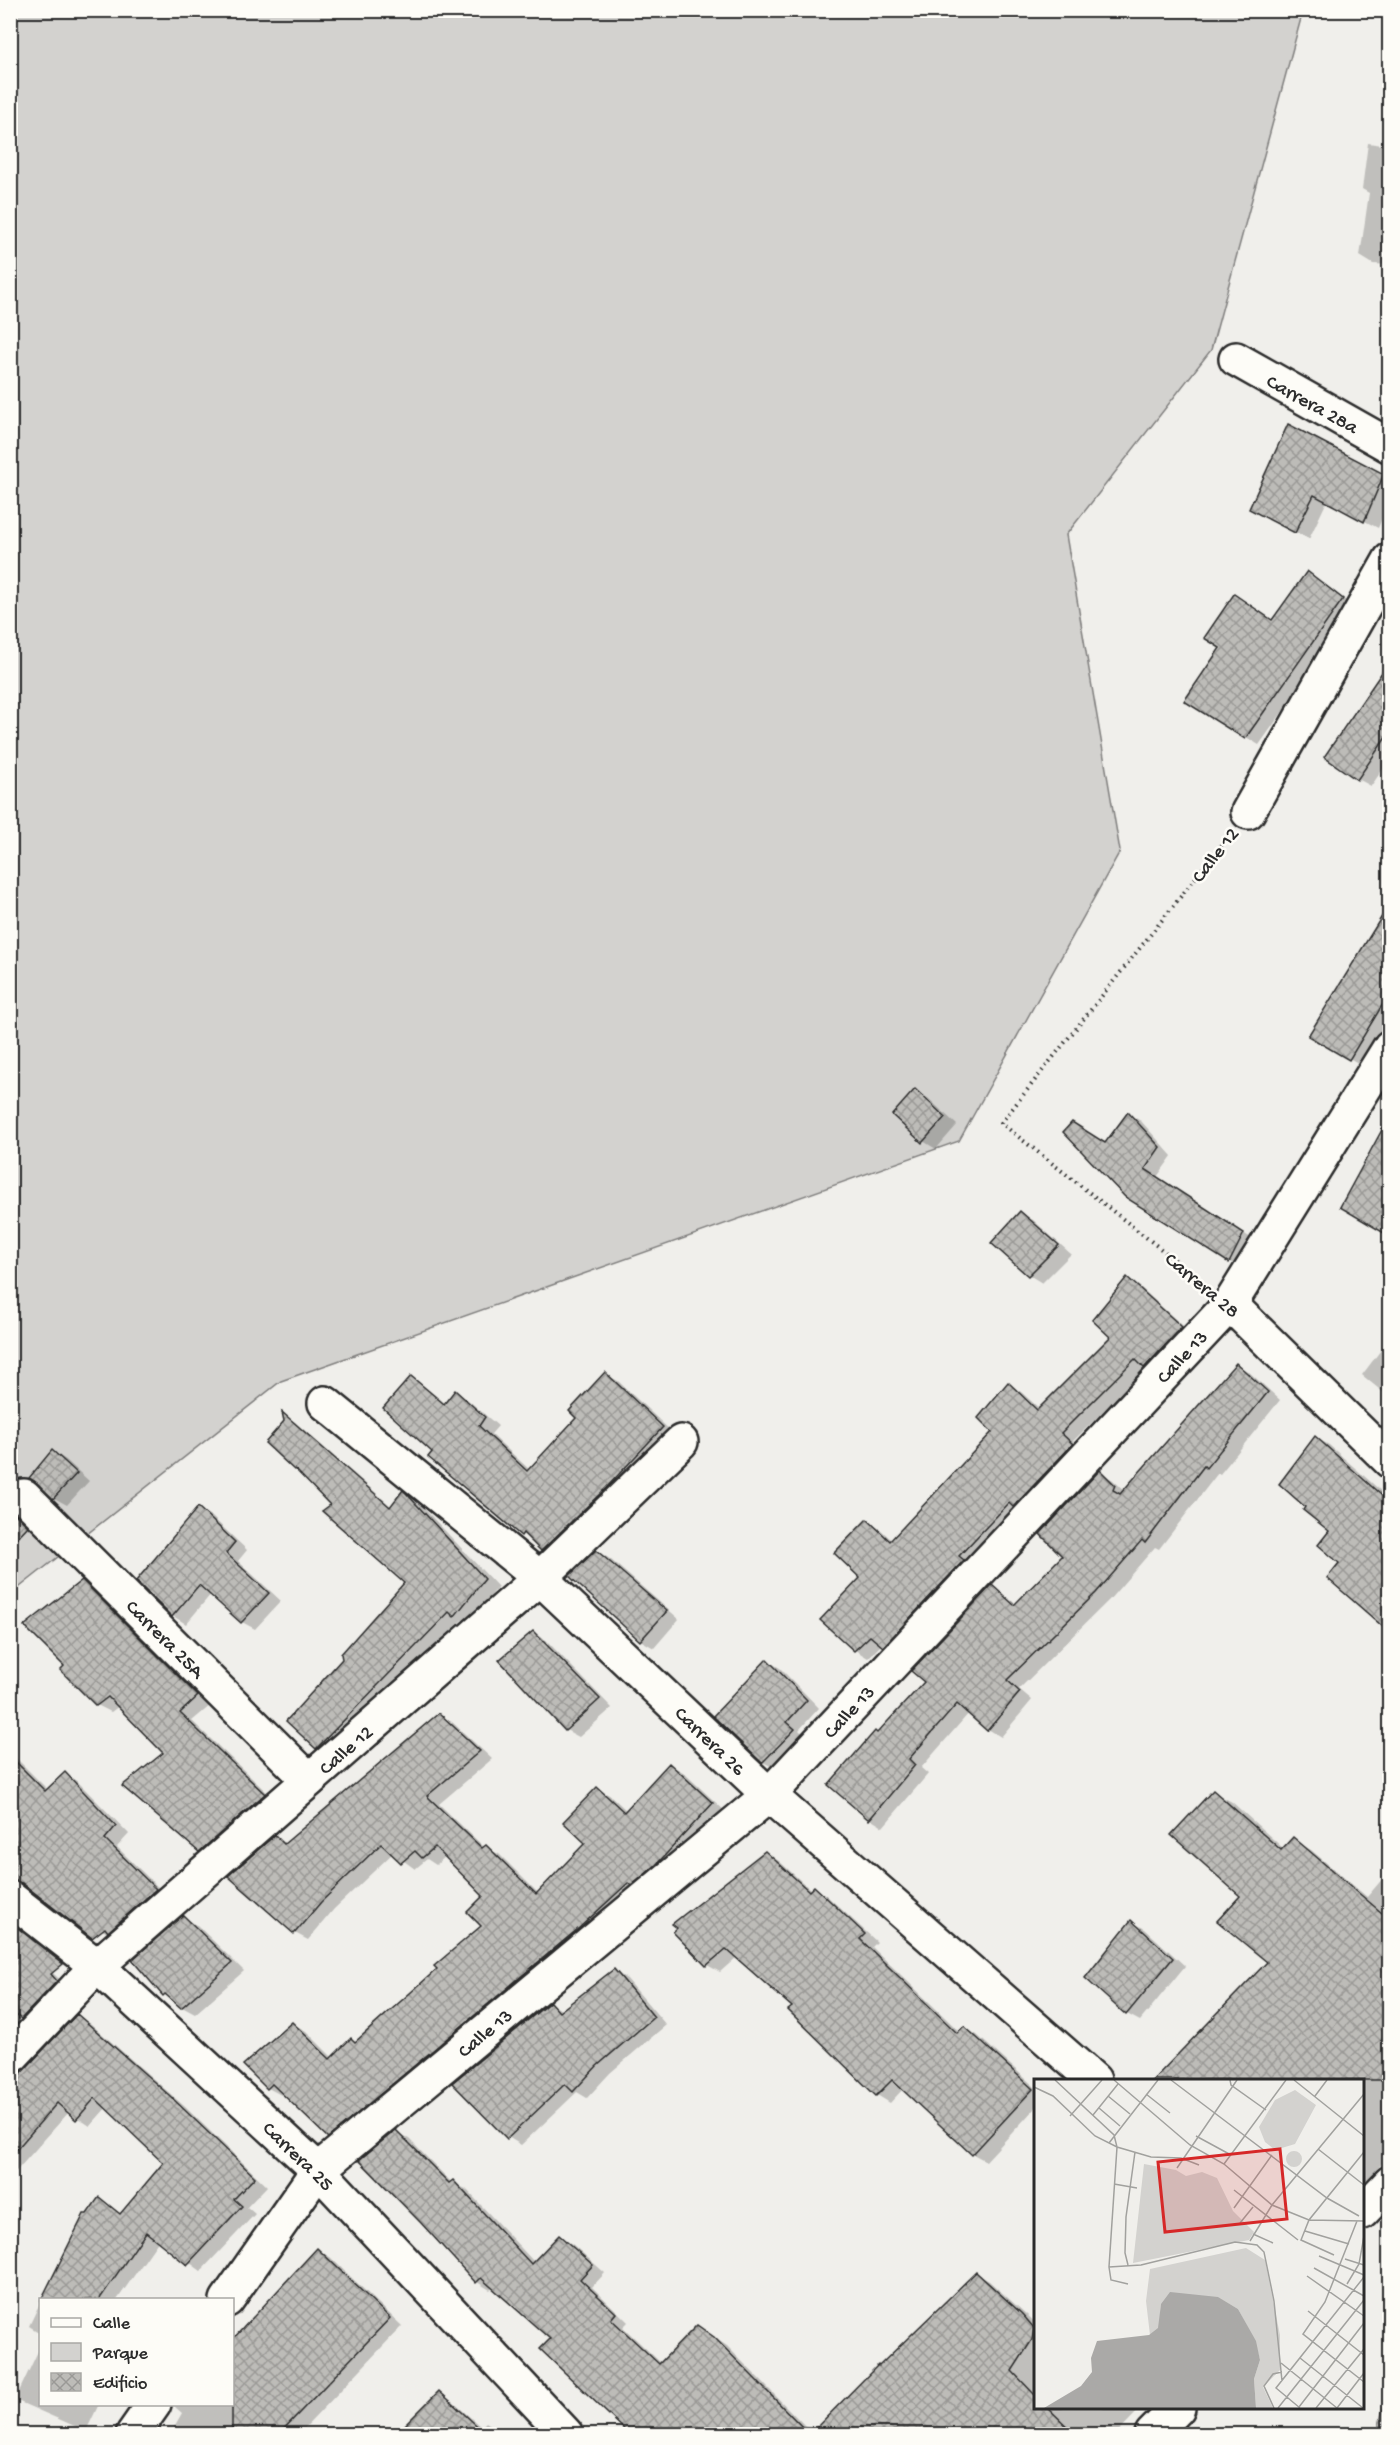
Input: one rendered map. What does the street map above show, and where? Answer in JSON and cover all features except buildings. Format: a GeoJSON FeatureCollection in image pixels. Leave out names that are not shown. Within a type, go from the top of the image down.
{"type":"FeatureCollection","features":[{"type":"Feature","properties":{"kind":"street","name":"Carrera 28a"},"geometry":{"type":"LineString","coordinates":[[1236,359],[1389,446]]}},
{"type":"Feature","properties":{"kind":"street","name":"Calle 12"},"geometry":{"type":"LineString","coordinates":[[1248,812],[1389,560]]}},
{"type":"Feature","properties":{"kind":"street","name":"Calle 13"},"geometry":{"type":"LineString","coordinates":[[228,2298],[318,2170],[769,1795],[1230,1304],[1389,1047]]}},
{"type":"Feature","properties":{"kind":"street","name":"Carrera 28"},"geometry":{"type":"LineString","coordinates":[[1230,1304],[1387,1453]]}},
{"type":"Feature","properties":{"kind":"street","name":"Carrera 26"},"geometry":{"type":"LineString","coordinates":[[325,1403],[540,1578],[769,1795],[1093,2079]]}},
{"type":"Feature","properties":{"kind":"street","name":"Calle 12"},"geometry":{"type":"LineString","coordinates":[[10,2058],[97,1966],[540,1578],[681,1442]]}},
{"type":"Feature","properties":{"kind":"street","name":"Carrera 25A"},"geometry":{"type":"LineString","coordinates":[[24,1496],[309,1780]]}},
{"type":"Feature","properties":{"kind":"street","name":"Carrera 25"},"geometry":{"type":"LineString","coordinates":[[10,1898],[97,1966],[318,2170],[567,2434]]}},
{"type":"Feature","properties":{"kind":"street"},"geometry":{"type":"LineString","coordinates":[[1364,2210],[1389,2183]]}},
{"type":"Feature","properties":{"kind":"street"},"geometry":{"type":"LineString","coordinates":[[133,2434],[153,2406]]}},
{"type":"Feature","properties":{"kind":"street"},"geometry":{"type":"LineString","coordinates":[[1152,2434],[1177,2409]]}},
{"type":"Feature","properties":{"kind":"path","name":"Calle 12"},"geometry":{"type":"LineString","coordinates":[[1001,1123],[1248,812]]}},
{"type":"Feature","properties":{"kind":"path","name":"Carrera 28"},"geometry":{"type":"LineString","coordinates":[[1001,1123],[1230,1304]]}},
{"type":"Feature","properties":{"kind":"green space"},"geometry":{"type":"Polygon","coordinates":[[[11,11],[1303,11],[1211,350],[1066,535],[1120,851],[959,1141],[281,1381],[11,1594],[11,11]]]}},
{"type":"Feature","properties":{"kind":"green space"},"geometry":{"type":"Polygon","coordinates":[[[1389,2383],[1389,2434],[1377,2434],[1389,2383]]]}}]}
